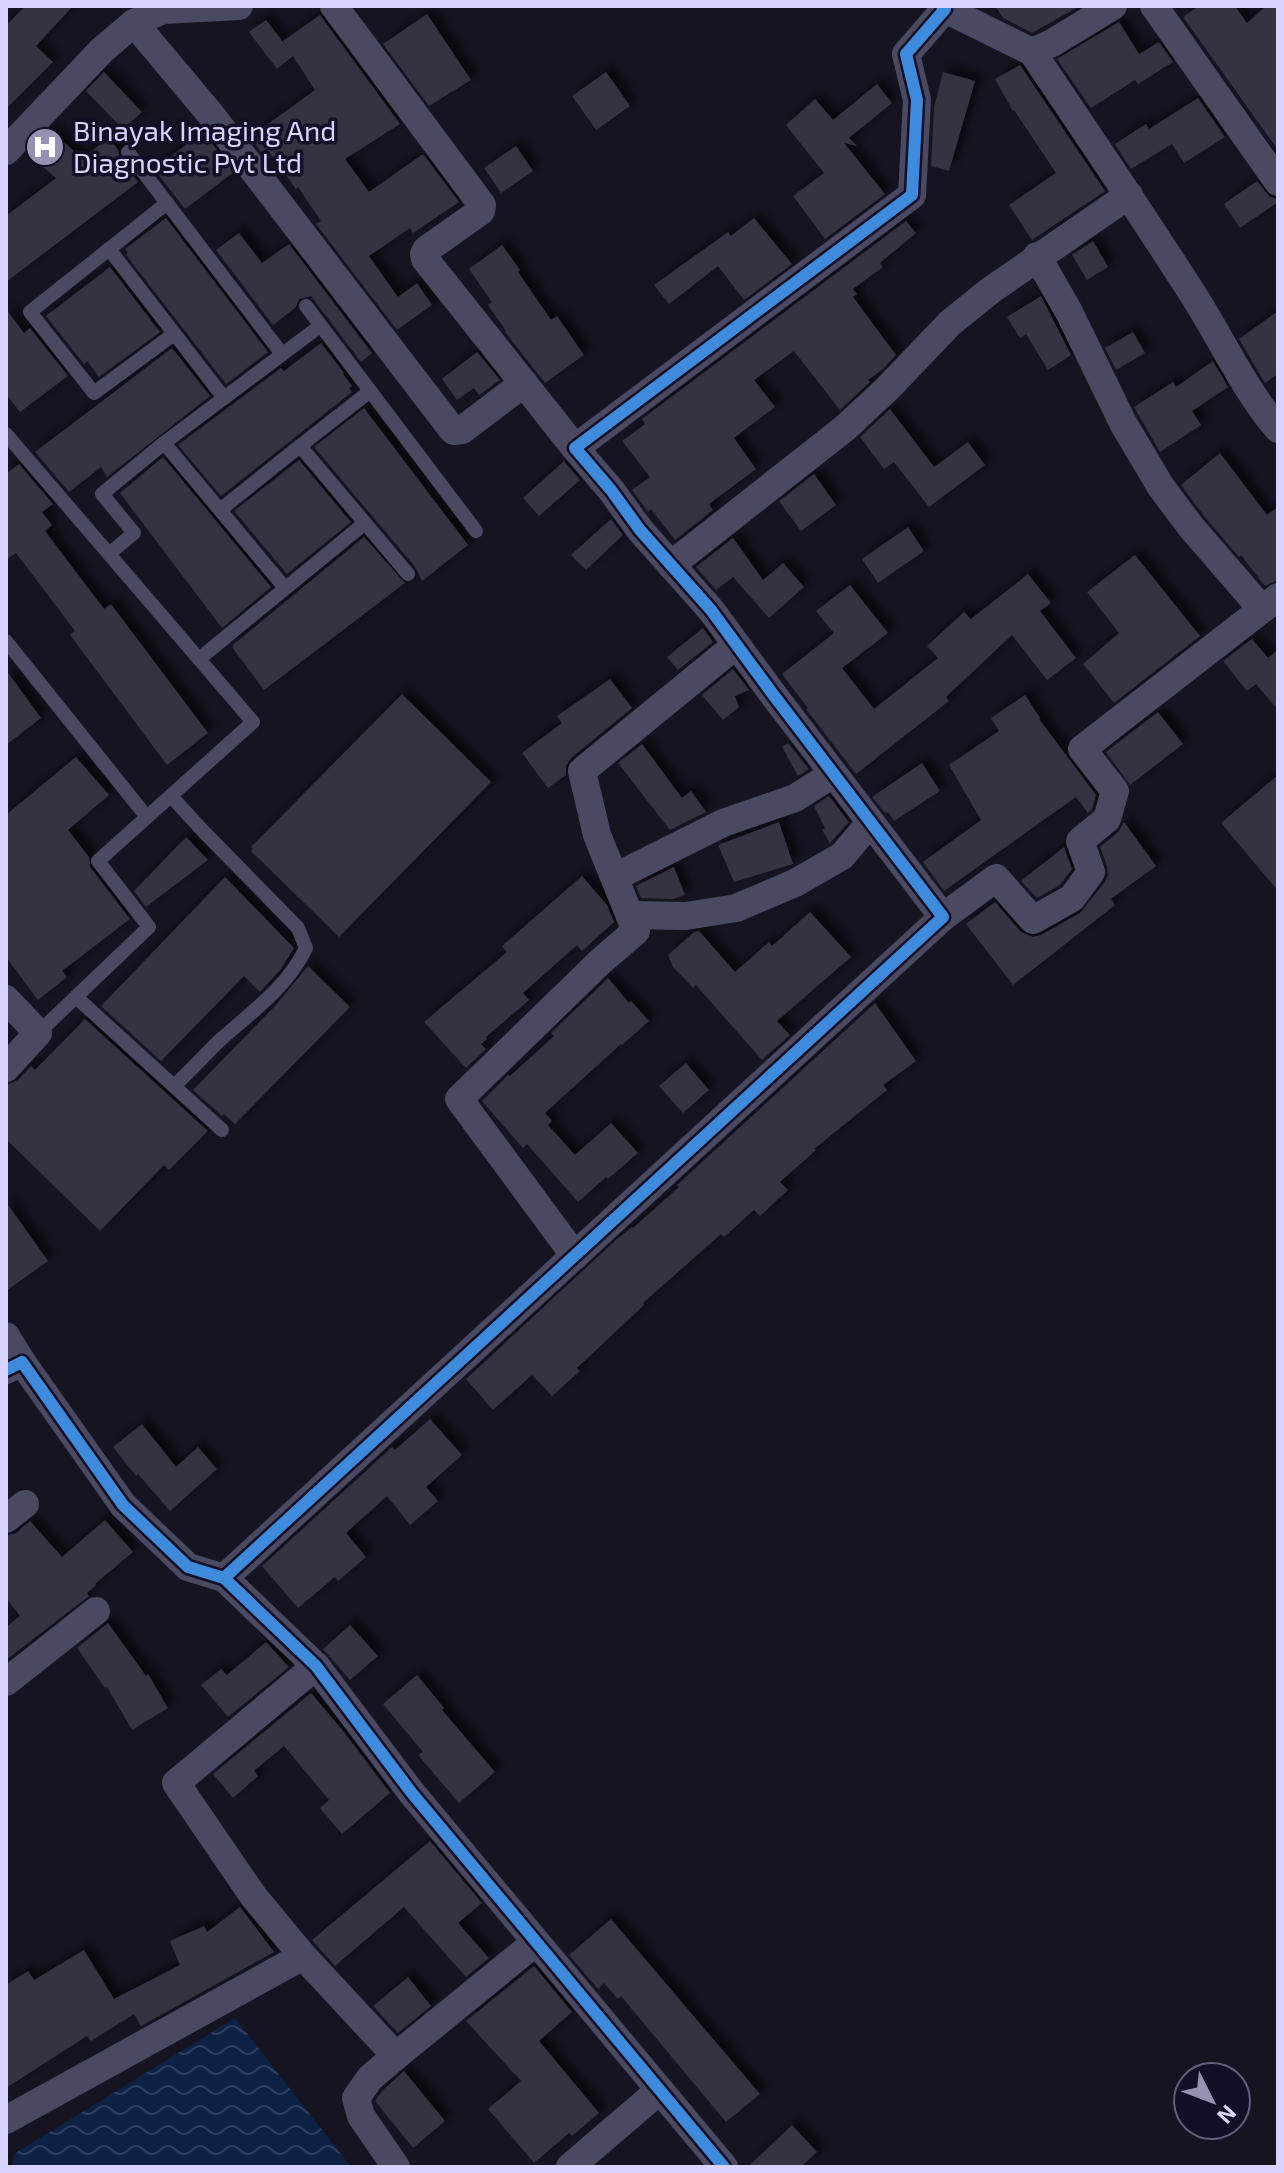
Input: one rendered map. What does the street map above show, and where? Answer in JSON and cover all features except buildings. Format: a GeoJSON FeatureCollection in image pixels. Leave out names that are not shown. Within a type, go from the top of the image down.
{"type":"FeatureCollection","features":[{"type":"Feature","properties":{"kind":"street"},"geometry":{"type":"LineString","coordinates":[[6,151],[102,50],[134,23],[162,8],[239,6]]}},
{"type":"Feature","properties":{"kind":"street"},"geometry":{"type":"LineString","coordinates":[[334,6],[482,205],[481,211],[426,250],[425,259],[640,530],[711,610],[943,917]]}},
{"type":"Feature","properties":{"kind":"street"},"geometry":{"type":"LineString","coordinates":[[1032,52],[1113,6]]}},
{"type":"Feature","properties":{"kind":"street"},"geometry":{"type":"LineString","coordinates":[[1154,6],[1278,182]]}},
{"type":"Feature","properties":{"kind":"street"},"geometry":{"type":"LineString","coordinates":[[575,448],[912,195],[917,100],[906,54],[946,7],[1032,52],[1129,195],[1263,411],[1278,429]]}},
{"type":"Feature","properties":{"kind":"street"},"geometry":{"type":"LineString","coordinates":[[134,23],[212,116],[454,431],[462,430],[524,383]]}},
{"type":"Feature","properties":{"kind":"street"},"geometry":{"type":"LineString","coordinates":[[671,565],[845,428],[950,323],[1037,256],[1129,195]]}},
{"type":"Feature","properties":{"kind":"street"},"geometry":{"type":"LineString","coordinates":[[224,1578],[943,917],[996,878],[1033,920],[1072,898],[1091,872],[1080,841],[1107,819],[1115,791],[1082,749],[1270,603],[1191,527],[1161,487],[1123,423],[1093,358],[1037,256]]}},
{"type":"Feature","properties":{"kind":"street"},"geometry":{"type":"LineString","coordinates":[[575,1256],[459,1099],[636,931],[597,835],[582,771],[736,645]]}},
{"type":"Feature","properties":{"kind":"street"},"geometry":{"type":"LineString","coordinates":[[615,877],[723,823],[795,798],[833,774]]}},
{"type":"Feature","properties":{"kind":"street"},"geometry":{"type":"LineString","coordinates":[[630,915],[686,916],[736,908],[795,883],[842,856],[870,823]]}},
{"type":"Feature","properties":{"kind":"street"},"geometry":{"type":"LineString","coordinates":[[6,999],[38,1033],[6,1068]]}},
{"type":"Feature","properties":{"kind":"street"},"geometry":{"type":"LineString","coordinates":[[6,1336],[14,1366],[123,1505],[188,1567],[224,1578],[316,1666],[411,1792],[724,2167]]}},
{"type":"Feature","properties":{"kind":"street"},"geometry":{"type":"LineString","coordinates":[[6,1682],[96,1611]]}},
{"type":"Feature","properties":{"kind":"street"},"geometry":{"type":"LineString","coordinates":[[316,1666],[176,1783],[254,1897],[303,1956],[396,2056]]}},
{"type":"Feature","properties":{"kind":"street"},"geometry":{"type":"LineString","coordinates":[[396,2167],[361,2116],[356,2098],[370,2078],[536,1942]]}},
{"type":"Feature","properties":{"kind":"street"},"geometry":{"type":"LineString","coordinates":[[6,2120],[303,1956]]}},
{"type":"Feature","properties":{"kind":"street"},"geometry":{"type":"LineString","coordinates":[[570,2167],[660,2090]]}},
{"type":"Feature","properties":{"kind":"lane"},"geometry":{"type":"LineString","coordinates":[[128,152],[282,354]]}},
{"type":"Feature","properties":{"kind":"lane"},"geometry":{"type":"LineString","coordinates":[[167,203],[30,312],[94,393],[174,334]]}},
{"type":"Feature","properties":{"kind":"lane"},"geometry":{"type":"LineString","coordinates":[[109,249],[224,398]]}},
{"type":"Feature","properties":{"kind":"lane"},"geometry":{"type":"LineString","coordinates":[[306,306],[476,531]]}},
{"type":"Feature","properties":{"kind":"lane"},"geometry":{"type":"LineString","coordinates":[[109,554],[134,533],[102,494],[164,443],[320,326]]}},
{"type":"Feature","properties":{"kind":"lane"},"geometry":{"type":"LineString","coordinates":[[220,510],[369,392]]}},
{"type":"Feature","properties":{"kind":"lane"},"geometry":{"type":"LineString","coordinates":[[6,434],[253,722],[98,861],[149,927],[38,1033]]}},
{"type":"Feature","properties":{"kind":"lane"},"geometry":{"type":"LineString","coordinates":[[164,443],[285,588]]}},
{"type":"Feature","properties":{"kind":"lane"},"geometry":{"type":"LineString","coordinates":[[300,446],[408,574]]}},
{"type":"Feature","properties":{"kind":"lane"},"geometry":{"type":"LineString","coordinates":[[199,659],[365,523]]}},
{"type":"Feature","properties":{"kind":"lane"},"geometry":{"type":"LineString","coordinates":[[6,641],[146,816]]}},
{"type":"Feature","properties":{"kind":"lane"},"geometry":{"type":"LineString","coordinates":[[171,796],[298,928],[306,948],[297,968],[174,1086]]}},
{"type":"Feature","properties":{"kind":"lane"},"geometry":{"type":"LineString","coordinates":[[76,997],[222,1130]]}},
{"type":"Feature","properties":{"kind":"water"},"geometry":{"type":"Polygon","coordinates":[[[235,2018],[351,2167],[12,2167],[14,2154],[235,2018]]]}},
{"type":"Feature","properties":{"kind":"cycle path"},"geometry":{"type":"LineString","coordinates":[[224,1578],[943,917],[711,610],[640,530],[575,448],[912,195],[917,100],[906,54],[945,9],[942,6]]}},
{"type":"Feature","properties":{"kind":"cycle path"},"geometry":{"type":"LineString","coordinates":[[6,1370],[22,1362],[123,1505],[188,1567],[224,1578],[316,1666],[411,1792],[724,2167]]}},
{"type":"Feature","properties":{"kind":"place","name":"Binayak Imaging And Diagnostic Pvt Ltd"},"geometry":{"type":"Point","coordinates":[45,147]}}]}
